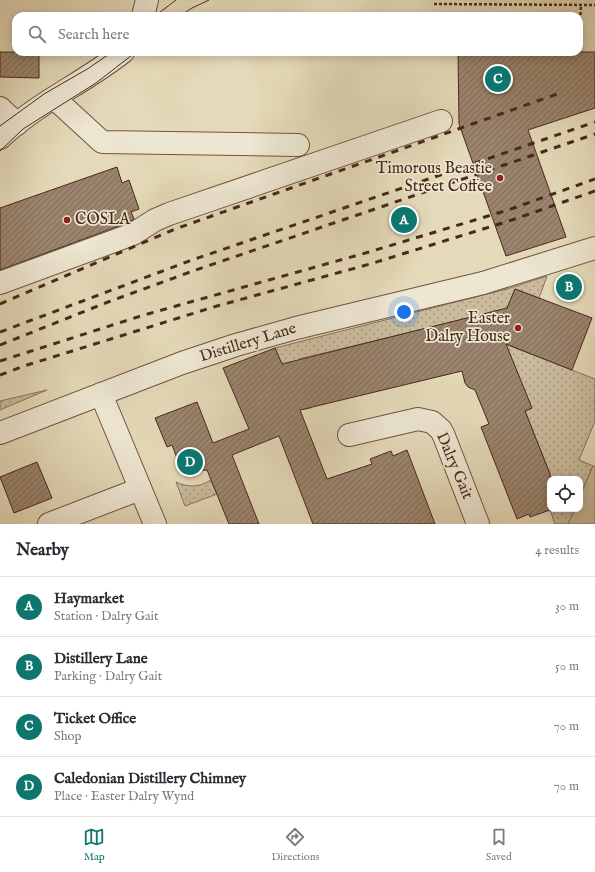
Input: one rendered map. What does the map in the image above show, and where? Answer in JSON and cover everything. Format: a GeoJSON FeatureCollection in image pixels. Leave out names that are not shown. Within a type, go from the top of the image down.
{"type":"FeatureCollection","features":[{"type":"Feature","properties":{"kind":"street"},"geometry":{"type":"LineString","coordinates":[[145,12],[147,0]]}},
{"type":"Feature","properties":{"kind":"street"},"geometry":{"type":"LineString","coordinates":[[0,138],[54,98],[89,77],[118,56]]}},
{"type":"Feature","properties":{"kind":"street"},"geometry":{"type":"LineString","coordinates":[[54,98],[102,142],[298,145]]}},
{"type":"Feature","properties":{"kind":"street"},"geometry":{"type":"LineString","coordinates":[[0,108],[17,124]]}},
{"type":"Feature","properties":{"kind":"street"},"geometry":{"type":"LineString","coordinates":[[0,283],[133,234],[155,220],[169,214],[441,121]]}},
{"type":"Feature","properties":{"kind":"street","name":"Distillery Lane"},"geometry":{"type":"LineString","coordinates":[[0,433],[182,363],[236,345],[296,328],[483,283],[595,248]]}},
{"type":"Feature","properties":{"kind":"street"},"geometry":{"type":"LineString","coordinates":[[95,396],[140,489],[155,524]]}},
{"type":"Feature","properties":{"kind":"street","name":"Dalry Gait"},"geometry":{"type":"LineString","coordinates":[[349,435],[418,419],[432,422],[441,430],[444,436],[478,524]]}},
{"type":"Feature","properties":{"kind":"street"},"geometry":{"type":"LineString","coordinates":[[49,524],[140,489]]}},
{"type":"Feature","properties":{"kind":"path"},"geometry":{"type":"LineString","coordinates":[[434,4],[595,5]]}},
{"type":"Feature","properties":{"kind":"path"},"geometry":{"type":"LineString","coordinates":[[581,5],[581,12]]}},
{"type":"Feature","properties":{"kind":"shaded area"},"geometry":{"type":"Polygon","coordinates":[[[547,276],[539,298],[515,289],[495,340],[595,379],[595,421],[579,460],[593,466],[583,489],[583,476],[551,476],[525,411],[531,408],[481,315],[299,359],[311,408],[300,410],[275,348],[507,289],[547,276]]]}},
{"type":"Feature","properties":{"kind":"shaded area"},"geometry":{"type":"Polygon","coordinates":[[[47,390],[0,410],[0,401],[47,390]]]}},
{"type":"Feature","properties":{"kind":"shaded area"},"geometry":{"type":"Polygon","coordinates":[[[593,466],[595,466],[595,524],[568,524],[574,512],[583,512],[583,489],[593,466]]]}},
{"type":"Feature","properties":{"kind":"shaded area"},"geometry":{"type":"Polygon","coordinates":[[[211,480],[217,494],[185,506],[176,482],[194,486],[211,480]]]}},
{"type":"Feature","properties":{"kind":"shaded area"},"geometry":{"type":"Polygon","coordinates":[[[551,512],[574,512],[568,524],[555,524],[551,512]]]}},
{"type":"Feature","properties":{"kind":"building"},"geometry":{"type":"Polygon","coordinates":[[[0,52],[12,52],[12,56],[39,56],[39,78],[0,77],[0,52]]]}},
{"type":"Feature","properties":{"kind":"building"},"geometry":{"type":"Polygon","coordinates":[[[583,52],[595,52],[595,108],[528,130],[566,237],[506,256],[459,124],[458,56],[583,56],[583,52]]]}},
{"type":"Feature","properties":{"kind":"building","name":"COSLA"},"geometry":{"type":"Polygon","coordinates":[[[117,167],[122,183],[129,180],[139,209],[131,212],[134,219],[127,223],[0,270],[0,208],[117,167]]]}},
{"type":"Feature","properties":{"kind":"building"},"geometry":{"type":"Polygon","coordinates":[[[515,289],[592,318],[572,370],[506,344],[532,408],[525,411],[550,474],[550,476],[547,476],[547,511],[530,517],[529,514],[517,519],[481,427],[489,424],[475,390],[468,387],[465,383],[462,371],[300,410],[327,479],[372,464],[370,459],[391,451],[393,456],[407,450],[435,524],[313,524],[279,436],[232,455],[259,524],[229,524],[207,470],[186,471],[180,466],[172,445],[167,447],[155,418],[197,402],[213,443],[249,429],[223,368],[275,348],[282,364],[507,308],[515,289]]]}},
{"type":"Feature","properties":{"kind":"building"},"geometry":{"type":"Polygon","coordinates":[[[37,462],[52,498],[14,513],[0,477],[37,462]]]}},
{"type":"Feature","properties":{"kind":"tram line"},"geometry":{"type":"LineString","coordinates":[[160,12],[176,0]]}},
{"type":"Feature","properties":{"kind":"tram line"},"geometry":{"type":"LineString","coordinates":[[186,12],[209,0]]}},
{"type":"Feature","properties":{"kind":"tram line"},"geometry":{"type":"LineString","coordinates":[[0,126],[44,94],[89,68],[106,56]]}},
{"type":"Feature","properties":{"kind":"tram line"},"geometry":{"type":"LineString","coordinates":[[0,151],[23,129],[96,83],[131,56]]}},
{"type":"Feature","properties":{"kind":"railway"},"geometry":{"type":"LineString","coordinates":[[0,304],[175,229],[563,92]]}},
{"type":"Feature","properties":{"kind":"railway"},"geometry":{"type":"LineString","coordinates":[[0,332],[192,260],[595,122]]}},
{"type":"Feature","properties":{"kind":"railway"},"geometry":{"type":"LineString","coordinates":[[0,345],[108,302],[193,271],[595,134]]}},
{"type":"Feature","properties":{"kind":"railway"},"geometry":{"type":"LineString","coordinates":[[0,361],[144,315],[369,252],[508,210],[595,179]]}},
{"type":"Feature","properties":{"kind":"railway"},"geometry":{"type":"LineString","coordinates":[[0,375],[24,366],[217,306],[370,264],[512,220],[595,191]]}},
{"type":"Feature","properties":{"kind":"place","name":"Ticket Office"},"geometry":{"type":"Point","coordinates":[498,79]}},
{"type":"Feature","properties":{"kind":"place","name":"Timorous Beastie Street Coffee"},"geometry":{"type":"Point","coordinates":[500,178]}},
{"type":"Feature","properties":{"kind":"place","name":"COSLA"},"geometry":{"type":"Point","coordinates":[67,220]}},
{"type":"Feature","properties":{"kind":"place","name":"Haymarket"},"geometry":{"type":"Point","coordinates":[404,220]}},
{"type":"Feature","properties":{"kind":"place","name":"Distillery Lane"},"geometry":{"type":"Point","coordinates":[569,287]}},
{"type":"Feature","properties":{"kind":"place","name":"Easter Dalry House"},"geometry":{"type":"Point","coordinates":[518,328]}},
{"type":"Feature","properties":{"kind":"place","name":"Caledonian Distillery Chimney"},"geometry":{"type":"Point","coordinates":[190,462]}}]}
